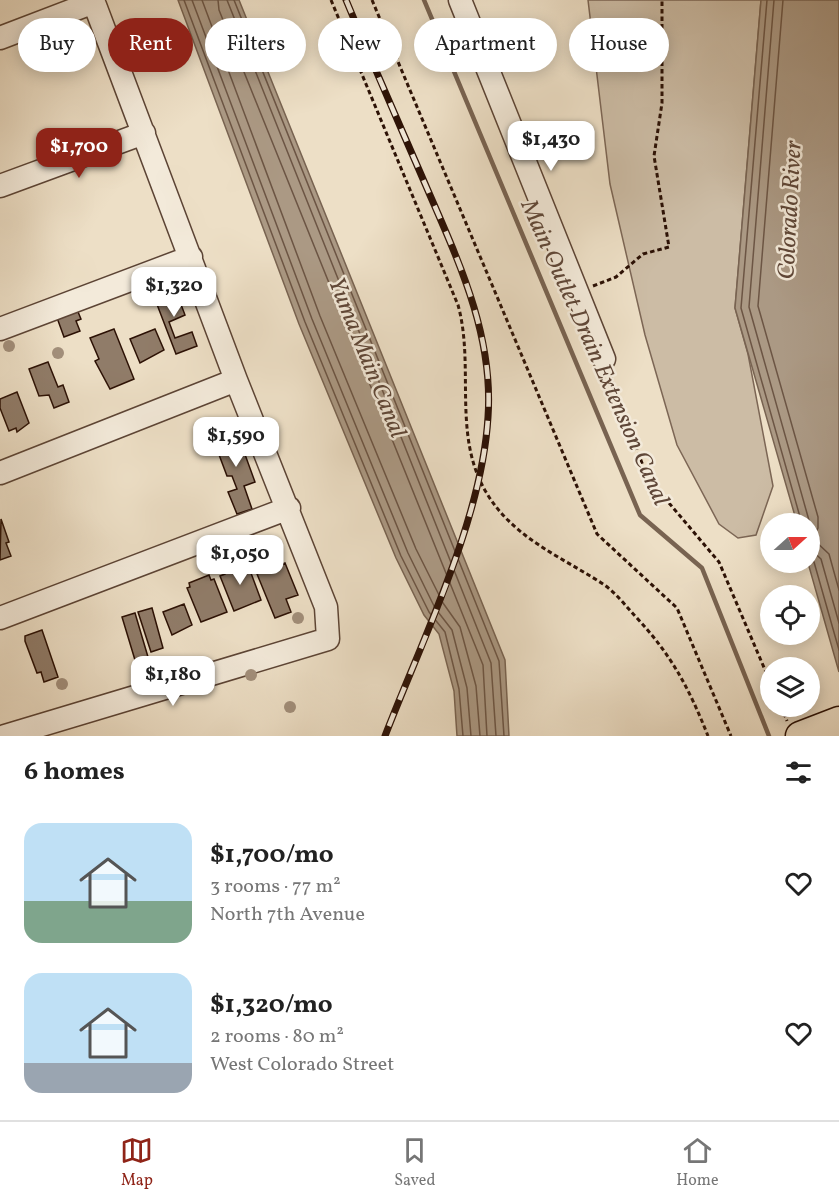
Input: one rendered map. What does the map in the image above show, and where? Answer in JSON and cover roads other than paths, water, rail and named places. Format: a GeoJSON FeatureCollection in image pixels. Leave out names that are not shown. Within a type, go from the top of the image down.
{"type":"FeatureCollection","features":[{"type":"Feature","properties":{"kind":"main road"},"geometry":{"type":"LineString","coordinates":[[800,736],[839,721]]}},
{"type":"Feature","properties":{"kind":"street"},"geometry":{"type":"LineString","coordinates":[[460,0],[604,359]]}},
{"type":"Feature","properties":{"kind":"street"},"geometry":{"type":"LineString","coordinates":[[0,38],[94,1],[236,380],[327,607],[328,639],[5,736],[0,726]]}},
{"type":"Feature","properties":{"kind":"street"},"geometry":{"type":"LineString","coordinates":[[0,186],[144,133]]}},
{"type":"Feature","properties":{"kind":"street"},"geometry":{"type":"LineString","coordinates":[[0,329],[190,257]]}},
{"type":"Feature","properties":{"kind":"street"},"geometry":{"type":"LineString","coordinates":[[0,473],[236,380]]}},
{"type":"Feature","properties":{"kind":"street"},"geometry":{"type":"LineString","coordinates":[[0,618],[289,508]]}},
{"type":"Feature","properties":{"kind":"water","name":"Yuma Main Canal"},"geometry":{"type":"Polygon","coordinates":[[[178,0],[239,0],[246,18],[205,18],[205,72],[268,72],[505,660],[509,736],[457,736],[454,691],[439,634],[424,615],[396,558],[299,324],[193,40],[193,18],[185,18],[178,0]]]}},
{"type":"Feature","properties":{"kind":"water","name":"Colorado River"},"geometry":{"type":"Polygon","coordinates":[[[761,0],[839,0],[839,672],[820,605],[820,585],[814,585],[811,573],[820,573],[820,513],[794,513],[735,308],[761,0]]]}},
{"type":"Feature","properties":{"kind":"waterway","name":"Main Outlet Drain Extension Canal"},"geometry":{"type":"LineString","coordinates":[[424,0],[640,515],[702,568],[769,736]]}},
{"type":"Feature","properties":{"kind":"railway"},"geometry":{"type":"LineString","coordinates":[[346,0],[460,266],[479,325],[488,386],[488,417],[483,456],[475,497],[463,538],[385,736]]}}]}
